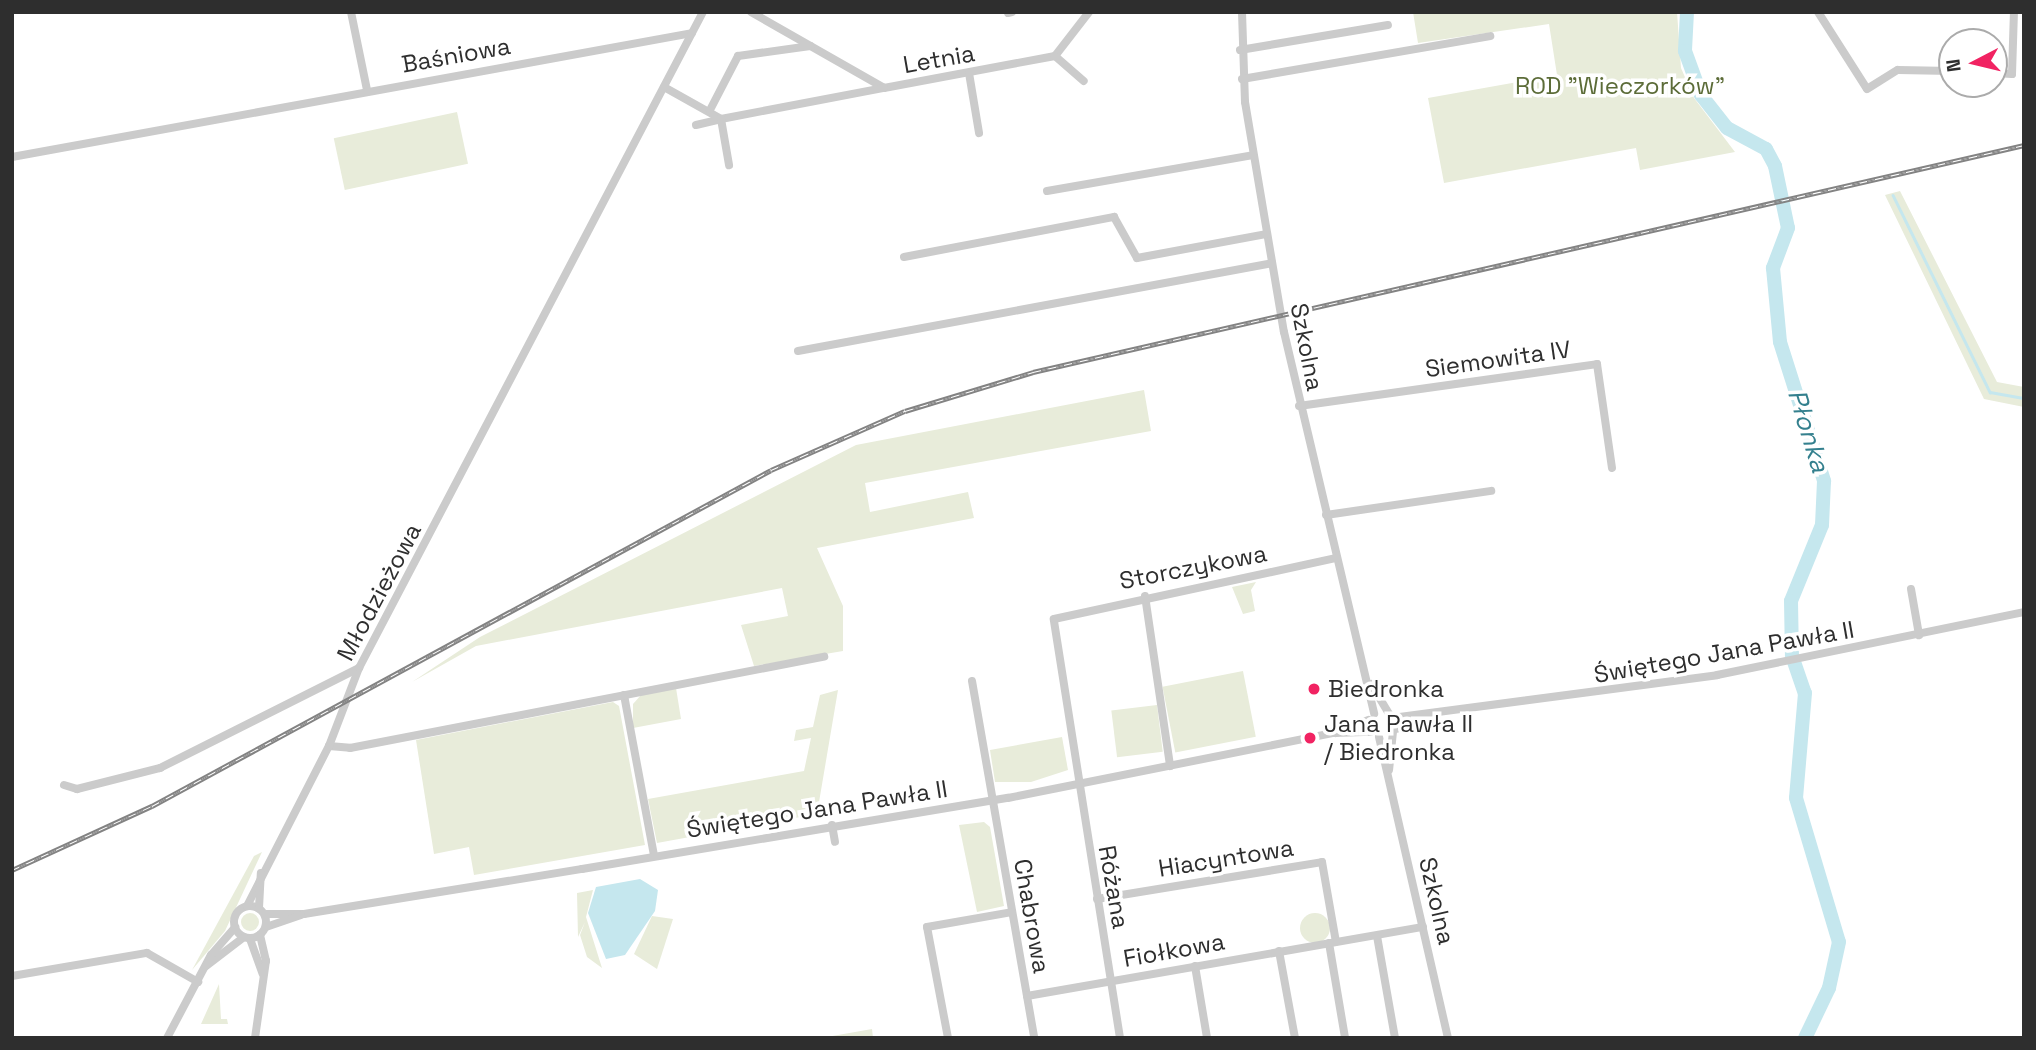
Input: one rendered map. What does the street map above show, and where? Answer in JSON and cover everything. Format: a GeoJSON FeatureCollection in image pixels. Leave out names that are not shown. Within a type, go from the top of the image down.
{"type":"FeatureCollection","features":[{"type":"Feature","properties":{"kind":"street"},"geometry":{"type":"LineString","coordinates":[[351,12],[367,90]]}},
{"type":"Feature","properties":{"kind":"street","name":"Młodzieżowa"},"geometry":{"type":"LineString","coordinates":[[247,906],[261,870],[329,746],[359,668],[703,12]]}},
{"type":"Feature","properties":{"kind":"street","name":"Letnia"},"geometry":{"type":"LineString","coordinates":[[751,12],[884,88],[1055,56]]}},
{"type":"Feature","properties":{"kind":"street"},"geometry":{"type":"LineString","coordinates":[[1084,81],[1055,56],[1089,12]]}},
{"type":"Feature","properties":{"kind":"street","name":"Szkolna"},"geometry":{"type":"LineString","coordinates":[[1242,12],[1242,79],[1266,234],[1299,405],[1336,558],[1371,684],[1389,715],[1389,774]]}},
{"type":"Feature","properties":{"kind":"street"},"geometry":{"type":"LineString","coordinates":[[1818,12],[1849,67],[1870,89],[1898,70],[1938,71]]}},
{"type":"Feature","properties":{"kind":"street"},"geometry":{"type":"LineString","coordinates":[[2008,74],[2011,74],[2014,12]]}},
{"type":"Feature","properties":{"kind":"street"},"geometry":{"type":"LineString","coordinates":[[1240,50],[1388,25]]}},
{"type":"Feature","properties":{"kind":"street","name":"Baśniowa"},"geometry":{"type":"LineString","coordinates":[[12,157],[367,90],[692,33]]}},
{"type":"Feature","properties":{"kind":"street"},"geometry":{"type":"LineString","coordinates":[[1242,79],[1490,36]]}},
{"type":"Feature","properties":{"kind":"street"},"geometry":{"type":"LineString","coordinates":[[710,110],[738,56],[810,46]]}},
{"type":"Feature","properties":{"kind":"street"},"geometry":{"type":"LineString","coordinates":[[969,74],[979,132]]}},
{"type":"Feature","properties":{"kind":"street"},"geometry":{"type":"LineString","coordinates":[[664,87],[710,110],[721,119],[729,165]]}},
{"type":"Feature","properties":{"kind":"street"},"geometry":{"type":"LineString","coordinates":[[696,125],[884,88]]}},
{"type":"Feature","properties":{"kind":"street"},"geometry":{"type":"LineString","coordinates":[[1047,191],[1253,155]]}},
{"type":"Feature","properties":{"kind":"street"},"geometry":{"type":"LineString","coordinates":[[904,257],[1114,217],[1137,258],[1266,234]]}},
{"type":"Feature","properties":{"kind":"street"},"geometry":{"type":"LineString","coordinates":[[798,351],[1272,263]]}},
{"type":"Feature","properties":{"kind":"street","name":"Siemowita IV"},"geometry":{"type":"LineString","coordinates":[[1299,405],[1597,364],[1612,468]]}},
{"type":"Feature","properties":{"kind":"street"},"geometry":{"type":"LineString","coordinates":[[1326,515],[1491,491]]}},
{"type":"Feature","properties":{"kind":"street","name":"Storczykowa"},"geometry":{"type":"LineString","coordinates":[[1056,615],[1336,558]]}},
{"type":"Feature","properties":{"kind":"street"},"geometry":{"type":"LineString","coordinates":[[1911,589],[1919,635]]}},
{"type":"Feature","properties":{"kind":"street"},"geometry":{"type":"LineString","coordinates":[[1145,596],[1170,766]]}},
{"type":"Feature","properties":{"kind":"street","name":"Świętego Jana Pawła II"},"geometry":{"type":"LineString","coordinates":[[1379,737],[1429,718],[1760,668],[2024,612]]}},
{"type":"Feature","properties":{"kind":"street","name":"Różana"},"geometry":{"type":"LineString","coordinates":[[1056,615],[1051,631],[1120,1038]]}},
{"type":"Feature","properties":{"kind":"street"},"geometry":{"type":"LineString","coordinates":[[329,746],[350,748],[824,657]]}},
{"type":"Feature","properties":{"kind":"street"},"geometry":{"type":"LineString","coordinates":[[64,785],[77,789],[160,768],[359,668]]}},
{"type":"Feature","properties":{"kind":"street","name":"Chabrowa"},"geometry":{"type":"LineString","coordinates":[[972,681],[1034,1038]]}},
{"type":"Feature","properties":{"kind":"street","name":"Szkolna"},"geometry":{"type":"LineString","coordinates":[[1371,684],[1371,732]]}},
{"type":"Feature","properties":{"kind":"street"},"geometry":{"type":"LineString","coordinates":[[624,695],[654,855]]}},
{"type":"Feature","properties":{"kind":"street","name":"Świętego Jana Pawła II"},"geometry":{"type":"LineString","coordinates":[[1334,733],[1371,717],[1389,715],[1429,718]]}},
{"type":"Feature","properties":{"kind":"street"},"geometry":{"type":"LineString","coordinates":[[1371,732],[1379,737]]}},
{"type":"Feature","properties":{"kind":"street","name":"Świętego Jana Pawła II"},"geometry":{"type":"LineString","coordinates":[[266,926],[304,914],[832,825],[993,801],[1334,733],[1371,732]]}},
{"type":"Feature","properties":{"kind":"street","name":"Szkolna"},"geometry":{"type":"LineString","coordinates":[[1379,737],[1448,1038]]}},
{"type":"Feature","properties":{"kind":"street"},"geometry":{"type":"LineString","coordinates":[[832,825],[835,842]]}},
{"type":"Feature","properties":{"kind":"street","name":"Hiacyntowa"},"geometry":{"type":"LineString","coordinates":[[1097,899],[1322,862],[1333,942]]}},
{"type":"Feature","properties":{"kind":"street"},"geometry":{"type":"LineString","coordinates":[[255,1038],[264,977],[260,935],[266,926],[262,911],[261,870]]}},
{"type":"Feature","properties":{"kind":"street"},"geometry":{"type":"LineString","coordinates":[[167,1038],[206,966],[235,928],[236,914],[247,906],[262,911]]}},
{"type":"Feature","properties":{"kind":"street","name":"Świętego Jana Pawła II"},"geometry":{"type":"LineString","coordinates":[[262,911],[304,914]]}},
{"type":"Feature","properties":{"kind":"street"},"geometry":{"type":"LineString","coordinates":[[948,1038],[927,927],[1012,912]]}},
{"type":"Feature","properties":{"kind":"street","name":"Fiołkowa"},"geometry":{"type":"LineString","coordinates":[[1027,996],[1423,927]]}},
{"type":"Feature","properties":{"kind":"street"},"geometry":{"type":"LineString","coordinates":[[235,928],[247,938],[264,977]]}},
{"type":"Feature","properties":{"kind":"street"},"geometry":{"type":"LineString","coordinates":[[206,966],[247,938],[260,935]]}},
{"type":"Feature","properties":{"kind":"street"},"geometry":{"type":"LineString","coordinates":[[1377,936],[1395,1038]]}},
{"type":"Feature","properties":{"kind":"street"},"geometry":{"type":"LineString","coordinates":[[1333,942],[1345,1038]]}},
{"type":"Feature","properties":{"kind":"street"},"geometry":{"type":"LineString","coordinates":[[1279,951],[1295,1038]]}},
{"type":"Feature","properties":{"kind":"street"},"geometry":{"type":"LineString","coordinates":[[12,976],[147,953],[198,982]]}},
{"type":"Feature","properties":{"kind":"street"},"geometry":{"type":"LineString","coordinates":[[1195,966],[1208,1038]]}},
{"type":"Feature","properties":{"kind":"green space","name":"ROD \"Wieczorków\""},"geometry":{"type":"Polygon","coordinates":[[[1413,12],[1677,12],[1681,68],[1694,98],[1735,152],[1640,170],[1636,148],[1444,183],[1428,98],[1557,75],[1549,24],[1418,43],[1413,12]]]}},
{"type":"Feature","properties":{"kind":"green space"},"geometry":{"type":"Polygon","coordinates":[[[457,112],[468,164],[345,190],[334,138],[457,112]]]}},
{"type":"Feature","properties":{"kind":"green space"},"geometry":{"type":"Polygon","coordinates":[[[1900,191],[1997,382],[2024,387],[2024,407],[1984,399],[1885,195],[1900,191]]]}},
{"type":"Feature","properties":{"kind":"green space"},"geometry":{"type":"Polygon","coordinates":[[[1144,390],[1151,431],[865,483],[870,512],[968,492],[974,518],[817,548],[843,606],[843,651],[754,666],[741,625],[788,616],[782,588],[476,646],[412,682],[480,637],[856,445],[1144,390]]]}},
{"type":"Feature","properties":{"kind":"green space"},"geometry":{"type":"Polygon","coordinates":[[[1256,582],[1251,590],[1255,611],[1243,614],[1232,587],[1256,582]]]}},
{"type":"Feature","properties":{"kind":"green space"},"geometry":{"type":"Polygon","coordinates":[[[1243,671],[1256,737],[1175,752],[1163,687],[1243,671]]]}},
{"type":"Feature","properties":{"kind":"green space"},"geometry":{"type":"Polygon","coordinates":[[[676,688],[681,719],[633,728],[633,704],[641,695],[676,688]]]}},
{"type":"Feature","properties":{"kind":"green space"},"geometry":{"type":"Polygon","coordinates":[[[838,690],[817,814],[657,843],[648,799],[804,771],[811,738],[794,741],[796,730],[813,727],[820,695],[838,690]]]}},
{"type":"Feature","properties":{"kind":"green space"},"geometry":{"type":"Polygon","coordinates":[[[613,702],[619,706],[645,845],[474,875],[469,847],[434,854],[416,740],[613,702]]]}},
{"type":"Feature","properties":{"kind":"green space"},"geometry":{"type":"Polygon","coordinates":[[[1157,705],[1163,752],[1117,757],[1111,711],[1157,705]]]}},
{"type":"Feature","properties":{"kind":"green space"},"geometry":{"type":"Polygon","coordinates":[[[1062,737],[1068,770],[1031,782],[995,782],[990,750],[1062,737]]]}},
{"type":"Feature","properties":{"kind":"green space"},"geometry":{"type":"Polygon","coordinates":[[[984,822],[990,827],[1004,906],[977,912],[959,825],[984,822]]]}},
{"type":"Feature","properties":{"kind":"green space"},"geometry":{"type":"Polygon","coordinates":[[[262,852],[225,931],[192,970],[254,856],[262,852]]]}},
{"type":"Feature","properties":{"kind":"green space"},"geometry":{"type":"Polygon","coordinates":[[[593,890],[586,917],[602,968],[587,957],[580,935],[585,922],[578,937],[577,893],[593,890]]]}},
{"type":"Feature","properties":{"kind":"green space"},"geometry":{"type":"Polygon","coordinates":[[[250,913],[256,916],[259,922],[256,928],[250,931],[244,928],[241,922],[244,916],[250,913]]]}},
{"type":"Feature","properties":{"kind":"green space"},"geometry":{"type":"Polygon","coordinates":[[[1315,913],[1321,914],[1329,922],[1329,934],[1321,942],[1315,943],[1309,942],[1301,934],[1300,928],[1301,922],[1309,914],[1315,913]]]}},
{"type":"Feature","properties":{"kind":"green space"},"geometry":{"type":"Polygon","coordinates":[[[652,916],[673,919],[657,969],[634,954],[652,916]]]}},
{"type":"Feature","properties":{"kind":"green space"},"geometry":{"type":"Polygon","coordinates":[[[219,984],[221,1019],[227,1019],[228,1024],[201,1024],[219,984]]]}},
{"type":"Feature","properties":{"kind":"green space"},"geometry":{"type":"Polygon","coordinates":[[[872,1029],[873,1038],[821,1038],[872,1029]]]}},
{"type":"Feature","properties":{"kind":"water"},"geometry":{"type":"Polygon","coordinates":[[[640,879],[658,890],[655,911],[625,955],[606,959],[588,913],[596,887],[640,879]]]}},
{"type":"Feature","properties":{"kind":"waterway","name":"Płonka"},"geometry":{"type":"LineString","coordinates":[[1687,12],[1685,51],[1701,95],[1727,128],[1766,149],[1775,166],[1788,228],[1773,268],[1780,342],[1824,481],[1822,525],[1791,601],[1792,656],[1805,693],[1796,798],[1839,942],[1829,988],[1805,1038]]}},
{"type":"Feature","properties":{"kind":"waterway"},"geometry":{"type":"LineString","coordinates":[[1893,195],[1990,392],[2024,398]]}},
{"type":"Feature","properties":{"kind":"railway"},"geometry":{"type":"LineString","coordinates":[[12,870],[152,806],[771,470],[905,411],[1033,372],[2024,145]]}},
{"type":"Feature","properties":{"kind":"place","name":"Biedronka"},"geometry":{"type":"Point","coordinates":[1314,689]}},
{"type":"Feature","properties":{"kind":"place","name":"Jana Pawła II / Biedronka"},"geometry":{"type":"Point","coordinates":[1310,738]}}]}
